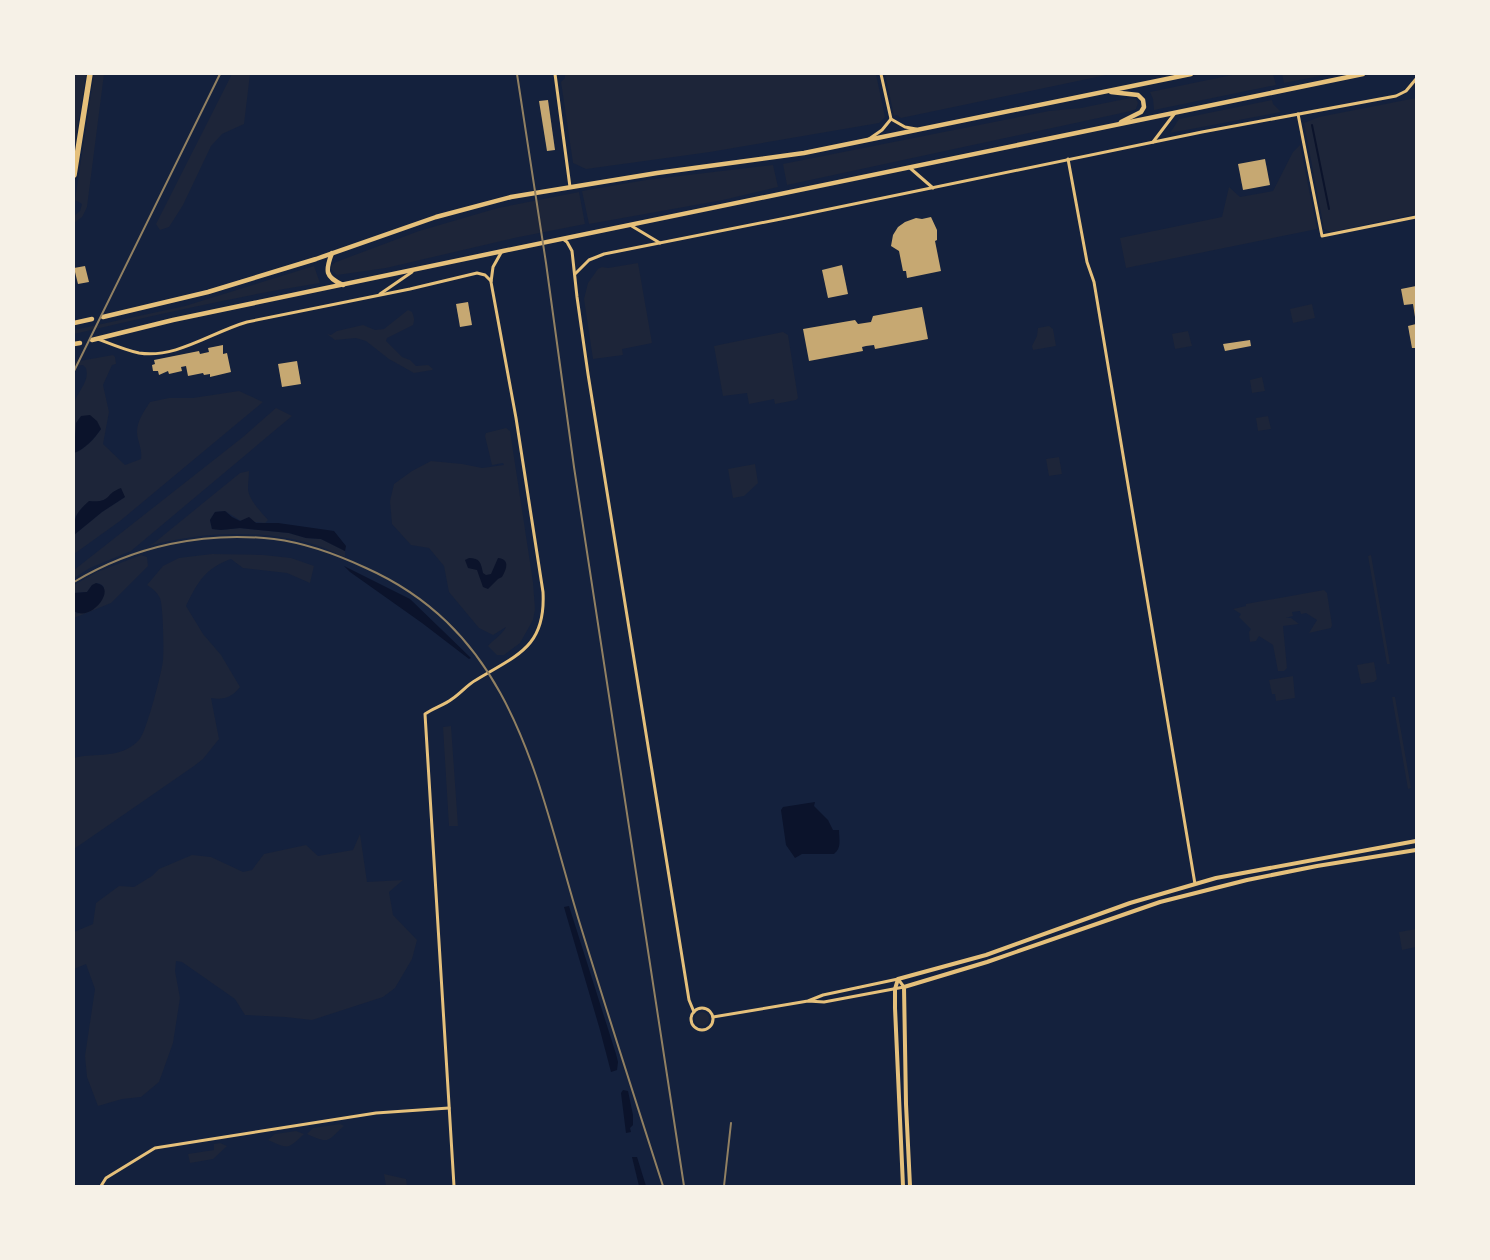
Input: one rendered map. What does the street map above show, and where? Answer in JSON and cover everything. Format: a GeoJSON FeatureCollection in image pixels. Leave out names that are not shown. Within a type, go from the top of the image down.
{"type":"FeatureCollection","features":[{"type":"Feature","properties":{"kind":"highway"},"geometry":{"type":"LineString","coordinates":[[74,175],[90,74]]}},
{"type":"Feature","properties":{"kind":"main road"},"geometry":{"type":"LineString","coordinates":[[103,317],[208,292],[463,210],[511,197],[656,173],[780,158],[1191,74]]}},
{"type":"Feature","properties":{"kind":"main road"},"geometry":{"type":"LineString","coordinates":[[95,339],[173,320],[503,251],[1363,74]]}},
{"type":"Feature","properties":{"kind":"main road"},"geometry":{"type":"LineString","coordinates":[[1106,91],[1138,95],[1143,100],[1144,106],[1141,112],[1118,124]]}},
{"type":"Feature","properties":{"kind":"main road"},"geometry":{"type":"LineString","coordinates":[[332,253],[327,272],[334,281],[343,285]]}},
{"type":"Feature","properties":{"kind":"main road"},"geometry":{"type":"LineString","coordinates":[[74,323],[92,319]]}},
{"type":"Feature","properties":{"kind":"main road"},"geometry":{"type":"LineString","coordinates":[[74,344],[80,343]]}},
{"type":"Feature","properties":{"kind":"street"},"geometry":{"type":"LineString","coordinates":[[555,74],[570,187]]}},
{"type":"Feature","properties":{"kind":"street"},"geometry":{"type":"LineString","coordinates":[[881,74],[891,119],[905,127],[919,130]]}},
{"type":"Feature","properties":{"kind":"street"},"geometry":{"type":"LineString","coordinates":[[575,274],[582,265],[596,257],[1152,142],[1396,96],[1406,91],[1416,79]]}},
{"type":"Feature","properties":{"kind":"street"},"geometry":{"type":"LineString","coordinates":[[1152,142],[1176,112]]}},
{"type":"Feature","properties":{"kind":"street"},"geometry":{"type":"LineString","coordinates":[[1298,114],[1322,236],[1416,217]]}},
{"type":"Feature","properties":{"kind":"street"},"geometry":{"type":"LineString","coordinates":[[868,140],[882,130],[891,119]]}},
{"type":"Feature","properties":{"kind":"street"},"geometry":{"type":"LineString","coordinates":[[1068,159],[1087,262],[1094,282],[1195,884]]}},
{"type":"Feature","properties":{"kind":"street"},"geometry":{"type":"LineString","coordinates":[[910,168],[933,188]]}},
{"type":"Feature","properties":{"kind":"street"},"geometry":{"type":"LineString","coordinates":[[630,225],[660,244]]}},
{"type":"Feature","properties":{"kind":"street"},"geometry":{"type":"LineString","coordinates":[[563,240],[567,242],[572,251],[588,374],[689,1000],[694,1012]]}},
{"type":"Feature","properties":{"kind":"street"},"geometry":{"type":"LineString","coordinates":[[454,1186],[425,714],[450,701],[474,681],[525,649],[541,625],[544,615],[543,592],[516,418],[492,282],[493,267],[503,251]]}},
{"type":"Feature","properties":{"kind":"street"},"geometry":{"type":"LineString","coordinates":[[377,296],[413,270]]}},
{"type":"Feature","properties":{"kind":"street"},"geometry":{"type":"LineString","coordinates":[[95,339],[138,353],[158,353],[198,342],[227,328],[247,322],[377,296],[477,273],[484,275],[492,282]]}},
{"type":"Feature","properties":{"kind":"street"},"geometry":{"type":"LineString","coordinates":[[713,1018],[808,1001],[823,995],[898,979],[986,955],[1130,903],[1222,877],[1416,841]]}},
{"type":"Feature","properties":{"kind":"street"},"geometry":{"type":"LineString","coordinates":[[808,1001],[824,1002],[895,989],[987,962],[1160,902],[1247,880],[1317,866],[1416,850]]}},
{"type":"Feature","properties":{"kind":"street"},"geometry":{"type":"LineString","coordinates":[[898,979],[904,986],[906,1104],[910,1186]]}},
{"type":"Feature","properties":{"kind":"street"},"geometry":{"type":"LineString","coordinates":[[898,979],[895,989],[903,1186]]}},
{"type":"Feature","properties":{"kind":"street"},"geometry":{"type":"LineString","coordinates":[[699,1008],[705,1008],[713,1018],[712,1024],[708,1028],[699,1030],[692,1024],[691,1017],[694,1012],[699,1008]]}},
{"type":"Feature","properties":{"kind":"street"},"geometry":{"type":"LineString","coordinates":[[101,1186],[106,1178],[155,1148],[376,1113],[450,1108]]}},
{"type":"Feature","properties":{"kind":"shaded area"},"geometry":{"type":"Polygon","coordinates":[[[74,74],[86,74],[74,151],[74,74]]]}},
{"type":"Feature","properties":{"kind":"shaded area"},"geometry":{"type":"Polygon","coordinates":[[[94,74],[104,74],[87,207],[82,217],[74,223],[74,216],[80,211],[82,204],[75,200],[94,74]]]}},
{"type":"Feature","properties":{"kind":"shaded area"},"geometry":{"type":"Polygon","coordinates":[[[232,74],[250,74],[244,124],[222,134],[211,146],[183,205],[169,227],[160,230],[156,224],[232,74]]]}},
{"type":"Feature","properties":{"kind":"shaded area"},"geometry":{"type":"Polygon","coordinates":[[[565,74],[876,74],[885,117],[879,123],[710,152],[586,169],[573,163],[561,82],[565,78],[565,74]]]}},
{"type":"Feature","properties":{"kind":"shaded area"},"geometry":{"type":"Polygon","coordinates":[[[885,74],[1111,74],[901,118],[897,115],[894,116],[885,74]]]}},
{"type":"Feature","properties":{"kind":"shaded area"},"geometry":{"type":"Polygon","coordinates":[[[1237,74],[1273,74],[1276,85],[1154,110],[1150,92],[1237,74]]]}},
{"type":"Feature","properties":{"kind":"shaded area"},"geometry":{"type":"Polygon","coordinates":[[[1282,74],[1330,74],[1284,83],[1282,74]]]}},
{"type":"Feature","properties":{"kind":"shaded area"},"geometry":{"type":"Polygon","coordinates":[[[1130,98],[1136,99],[1138,103],[1136,109],[1131,111],[787,185],[783,164],[1049,111],[1081,108],[1130,98]]]}},
{"type":"Feature","properties":{"kind":"shaded area"},"geometry":{"type":"Polygon","coordinates":[[[1416,98],[1416,214],[1331,232],[1324,229],[1304,123],[1319,117],[1416,98]]]}},
{"type":"Feature","properties":{"kind":"shaded area"},"geometry":{"type":"Polygon","coordinates":[[[1272,100],[1273,104],[1281,112],[1170,133],[1179,119],[1272,100]]]}},
{"type":"Feature","properties":{"kind":"shaded area"},"geometry":{"type":"Polygon","coordinates":[[[1300,145],[1317,229],[1126,268],[1120,238],[1222,217],[1229,187],[1240,197],[1273,191],[1293,152],[1300,145]]]}},
{"type":"Feature","properties":{"kind":"shaded area"},"geometry":{"type":"Polygon","coordinates":[[[773,165],[778,187],[723,200],[589,224],[582,191],[646,180],[773,165]]]}},
{"type":"Feature","properties":{"kind":"shaded area"},"geometry":{"type":"Polygon","coordinates":[[[579,192],[585,224],[514,238],[386,268],[337,275],[331,269],[332,265],[336,262],[419,231],[498,208],[579,192]]]}},
{"type":"Feature","properties":{"kind":"shaded area"},"geometry":{"type":"Polygon","coordinates":[[[638,263],[652,343],[622,349],[623,355],[593,359],[584,299],[588,283],[598,269],[602,267],[608,268],[638,263]]]}},
{"type":"Feature","properties":{"kind":"shaded area"},"geometry":{"type":"Polygon","coordinates":[[[314,266],[320,283],[227,300],[74,334],[74,330],[185,306],[314,266]]]}},
{"type":"Feature","properties":{"kind":"shaded area"},"geometry":{"type":"Polygon","coordinates":[[[1312,304],[1315,318],[1293,323],[1290,309],[1312,304]]]}},
{"type":"Feature","properties":{"kind":"shaded area"},"geometry":{"type":"Polygon","coordinates":[[[408,310],[413,315],[413,325],[387,338],[386,341],[402,357],[410,360],[416,366],[428,365],[432,370],[414,373],[389,359],[366,341],[356,338],[335,340],[327,334],[331,335],[337,331],[363,325],[375,330],[384,329],[408,310]]]}},
{"type":"Feature","properties":{"kind":"shaded area"},"geometry":{"type":"Polygon","coordinates":[[[1049,326],[1053,329],[1056,346],[1033,350],[1032,346],[1037,336],[1038,328],[1049,326]]]}},
{"type":"Feature","properties":{"kind":"shaded area"},"geometry":{"type":"Polygon","coordinates":[[[1188,331],[1192,346],[1175,349],[1172,334],[1188,331]]]}},
{"type":"Feature","properties":{"kind":"shaded area"},"geometry":{"type":"Polygon","coordinates":[[[783,332],[788,335],[798,398],[775,404],[774,399],[749,404],[747,393],[723,396],[714,346],[783,332]]]}},
{"type":"Feature","properties":{"kind":"shaded area"},"geometry":{"type":"Polygon","coordinates":[[[113,355],[116,364],[112,365],[103,385],[109,412],[103,444],[125,465],[141,459],[137,429],[140,419],[150,402],[169,398],[193,398],[239,391],[263,402],[120,521],[74,554],[74,535],[102,512],[125,497],[107,499],[82,508],[74,518],[74,453],[89,443],[101,429],[74,433],[74,404],[85,383],[87,373],[83,365],[74,366],[74,362],[113,355]]]}},
{"type":"Feature","properties":{"kind":"shaded area"},"geometry":{"type":"Polygon","coordinates":[[[1262,377],[1265,391],[1252,393],[1250,380],[1262,377]]]}},
{"type":"Feature","properties":{"kind":"shaded area"},"geometry":{"type":"Polygon","coordinates":[[[276,408],[292,416],[131,551],[90,568],[74,578],[74,570],[243,437],[276,408]]]}},
{"type":"Feature","properties":{"kind":"shaded area"},"geometry":{"type":"Polygon","coordinates":[[[90,415],[97,421],[101,429],[89,443],[74,453],[76,423],[81,416],[90,415]]]}},
{"type":"Feature","properties":{"kind":"shaded area"},"geometry":{"type":"Polygon","coordinates":[[[1268,416],[1271,429],[1258,431],[1256,418],[1268,416]]]}},
{"type":"Feature","properties":{"kind":"shaded area"},"geometry":{"type":"Polygon","coordinates":[[[506,428],[510,431],[533,582],[535,609],[533,620],[520,643],[504,655],[497,655],[488,646],[506,627],[493,635],[479,628],[449,592],[444,566],[429,548],[411,545],[392,524],[390,501],[394,484],[412,471],[431,461],[482,468],[504,465],[503,463],[492,465],[485,436],[486,433],[506,428]]]}},
{"type":"Feature","properties":{"kind":"shaded area"},"geometry":{"type":"Polygon","coordinates":[[[1059,457],[1062,474],[1049,476],[1046,459],[1059,457]]]}},
{"type":"Feature","properties":{"kind":"shaded area"},"geometry":{"type":"Polygon","coordinates":[[[755,464],[758,483],[744,496],[733,498],[728,469],[755,464]]]}},
{"type":"Feature","properties":{"kind":"shaded area"},"geometry":{"type":"Polygon","coordinates":[[[249,471],[248,488],[250,497],[268,520],[265,523],[241,521],[225,511],[215,512],[210,520],[212,529],[240,528],[289,533],[306,538],[321,539],[345,551],[345,557],[309,543],[249,534],[208,535],[148,546],[240,473],[249,471]]]}},
{"type":"Feature","properties":{"kind":"shaded area"},"geometry":{"type":"Polygon","coordinates":[[[121,488],[125,497],[102,512],[74,535],[76,516],[84,505],[89,501],[101,501],[121,488]]]}},
{"type":"Feature","properties":{"kind":"shaded area"},"geometry":{"type":"Polygon","coordinates":[[[225,511],[240,521],[249,517],[256,523],[278,523],[334,531],[346,546],[345,551],[321,539],[306,538],[289,533],[240,528],[212,529],[210,520],[215,512],[225,511]]]}},
{"type":"Feature","properties":{"kind":"shaded area"},"geometry":{"type":"Polygon","coordinates":[[[212,554],[263,555],[291,558],[314,566],[310,583],[287,573],[243,568],[231,559],[215,567],[203,577],[186,606],[203,634],[221,655],[240,687],[227,697],[220,699],[211,698],[219,739],[203,759],[194,766],[74,849],[74,758],[116,753],[132,746],[139,740],[146,727],[160,677],[163,660],[162,607],[156,592],[147,585],[163,566],[179,558],[212,554]]]}},
{"type":"Feature","properties":{"kind":"shaded area"},"geometry":{"type":"Polygon","coordinates":[[[141,555],[147,557],[148,566],[111,603],[74,618],[74,611],[78,614],[104,587],[97,583],[87,592],[74,593],[74,585],[97,572],[141,555]]]}},
{"type":"Feature","properties":{"kind":"shaded area"},"geometry":{"type":"Polygon","coordinates":[[[1371,555],[1390,664],[1387,664],[1368,556],[1371,555]]]}},
{"type":"Feature","properties":{"kind":"shaded area"},"geometry":{"type":"Polygon","coordinates":[[[469,558],[478,560],[483,573],[486,575],[491,574],[498,558],[502,559],[506,562],[505,571],[502,577],[488,589],[483,587],[477,570],[468,568],[465,560],[469,558]]]}},
{"type":"Feature","properties":{"kind":"shaded area"},"geometry":{"type":"Polygon","coordinates":[[[344,566],[410,599],[471,658],[469,659],[344,566]]]}},
{"type":"Feature","properties":{"kind":"shaded area"},"geometry":{"type":"Polygon","coordinates":[[[96,583],[102,586],[105,591],[100,603],[88,612],[74,611],[74,593],[87,592],[96,583]]]}},
{"type":"Feature","properties":{"kind":"shaded area"},"geometry":{"type":"Polygon","coordinates":[[[1324,590],[1327,593],[1331,628],[1309,633],[1317,620],[1306,613],[1301,614],[1300,611],[1292,612],[1293,616],[1286,618],[1291,618],[1299,624],[1283,626],[1287,668],[1284,671],[1278,671],[1273,645],[1259,636],[1256,641],[1250,642],[1249,632],[1251,629],[1239,617],[1241,614],[1233,609],[1246,606],[1246,604],[1324,590]]]}},
{"type":"Feature","properties":{"kind":"shaded area"},"geometry":{"type":"Polygon","coordinates":[[[1374,662],[1377,679],[1374,682],[1361,684],[1357,665],[1374,662]]]}},
{"type":"Feature","properties":{"kind":"shaded area"},"geometry":{"type":"Polygon","coordinates":[[[1293,676],[1295,698],[1276,701],[1275,694],[1272,694],[1269,680],[1293,676]]]}},
{"type":"Feature","properties":{"kind":"shaded area"},"geometry":{"type":"Polygon","coordinates":[[[1392,697],[1395,697],[1411,788],[1408,789],[1392,697]]]}},
{"type":"Feature","properties":{"kind":"shaded area"},"geometry":{"type":"Polygon","coordinates":[[[451,726],[458,826],[449,826],[443,727],[451,726]]]}},
{"type":"Feature","properties":{"kind":"shaded area"},"geometry":{"type":"Polygon","coordinates":[[[815,802],[814,806],[828,820],[833,830],[839,830],[840,843],[837,852],[834,854],[802,854],[795,858],[786,845],[781,810],[783,807],[815,802]]]}},
{"type":"Feature","properties":{"kind":"shaded area"},"geometry":{"type":"Polygon","coordinates":[[[360,834],[367,882],[403,880],[389,892],[393,915],[417,940],[412,959],[395,988],[383,997],[312,1020],[245,1015],[235,999],[182,962],[176,961],[175,971],[180,998],[173,1043],[159,1082],[141,1097],[122,1099],[98,1106],[87,1077],[85,1056],[95,989],[86,964],[74,969],[74,932],[93,924],[96,903],[119,886],[134,887],[152,876],[159,869],[192,855],[211,857],[243,872],[252,870],[264,854],[306,845],[318,856],[353,850],[360,834]]]}},
{"type":"Feature","properties":{"kind":"shaded area"},"geometry":{"type":"Polygon","coordinates":[[[569,906],[616,1054],[617,1070],[611,1072],[564,907],[569,906]]]}},
{"type":"Feature","properties":{"kind":"shaded area"},"geometry":{"type":"Polygon","coordinates":[[[1416,929],[1416,947],[1402,950],[1399,932],[1416,929]]]}},
{"type":"Feature","properties":{"kind":"shaded area"},"geometry":{"type":"Polygon","coordinates":[[[699,1012],[705,1012],[709,1019],[705,1026],[699,1026],[695,1022],[695,1016],[699,1012]]]}},
{"type":"Feature","properties":{"kind":"shaded area"},"geometry":{"type":"Polygon","coordinates":[[[623,1090],[628,1091],[633,1115],[631,1132],[626,1133],[621,1093],[623,1090]]]}},
{"type":"Feature","properties":{"kind":"shaded area"},"geometry":{"type":"Polygon","coordinates":[[[340,1124],[344,1126],[327,1140],[307,1134],[313,1128],[340,1124]]]}},
{"type":"Feature","properties":{"kind":"shaded area"},"geometry":{"type":"Polygon","coordinates":[[[296,1131],[304,1134],[288,1146],[268,1140],[275,1134],[296,1131]]]}},
{"type":"Feature","properties":{"kind":"shaded area"},"geometry":{"type":"Polygon","coordinates":[[[220,1143],[227,1146],[213,1159],[190,1163],[188,1154],[214,1150],[214,1144],[220,1143]]]}},
{"type":"Feature","properties":{"kind":"shaded area"},"geometry":{"type":"Polygon","coordinates":[[[632,1157],[637,1157],[646,1186],[639,1186],[632,1157]]]}},
{"type":"Feature","properties":{"kind":"shaded area"},"geometry":{"type":"Polygon","coordinates":[[[384,1174],[406,1179],[407,1186],[386,1186],[384,1174]]]}},
{"type":"Feature","properties":{"kind":"building"},"geometry":{"type":"Polygon","coordinates":[[[548,100],[555,150],[547,151],[539,101],[548,100]]]}},
{"type":"Feature","properties":{"kind":"building"},"geometry":{"type":"Polygon","coordinates":[[[1265,159],[1270,185],[1243,190],[1238,164],[1265,159]]]}},
{"type":"Feature","properties":{"kind":"building"},"geometry":{"type":"Polygon","coordinates":[[[931,217],[937,230],[937,240],[935,241],[941,271],[907,278],[906,271],[903,271],[899,251],[891,246],[893,235],[898,227],[905,222],[916,218],[931,217]]]}},
{"type":"Feature","properties":{"kind":"building"},"geometry":{"type":"Polygon","coordinates":[[[842,265],[848,294],[828,298],[822,270],[842,265]]]}},
{"type":"Feature","properties":{"kind":"building"},"geometry":{"type":"Polygon","coordinates":[[[85,266],[89,282],[78,284],[74,268],[85,266]]]}},
{"type":"Feature","properties":{"kind":"building"},"geometry":{"type":"Polygon","coordinates":[[[1416,286],[1415,317],[1413,304],[1404,305],[1401,289],[1416,286]]]}},
{"type":"Feature","properties":{"kind":"building"},"geometry":{"type":"Polygon","coordinates":[[[468,302],[472,325],[460,327],[456,304],[468,302]]]}},
{"type":"Feature","properties":{"kind":"building"},"geometry":{"type":"Polygon","coordinates":[[[922,307],[928,339],[875,349],[874,345],[866,346],[862,347],[863,351],[809,361],[803,329],[855,320],[858,324],[871,322],[873,316],[922,307]]]}},
{"type":"Feature","properties":{"kind":"building"},"geometry":{"type":"Polygon","coordinates":[[[1416,324],[1416,348],[1412,348],[1408,326],[1416,324]]]}},
{"type":"Feature","properties":{"kind":"building"},"geometry":{"type":"Polygon","coordinates":[[[1250,340],[1251,346],[1225,351],[1223,344],[1250,340]]]}},
{"type":"Feature","properties":{"kind":"building"},"geometry":{"type":"Polygon","coordinates":[[[223,345],[223,354],[227,353],[231,372],[210,377],[210,374],[204,375],[203,373],[188,376],[186,366],[181,367],[182,371],[169,374],[168,371],[159,375],[158,371],[153,371],[152,365],[155,364],[154,360],[199,351],[200,354],[209,352],[208,348],[223,345]]]}},
{"type":"Feature","properties":{"kind":"building"},"geometry":{"type":"Polygon","coordinates":[[[297,361],[301,384],[282,387],[278,364],[297,361]]]}},
{"type":"Feature","properties":{"kind":"waterway"},"geometry":{"type":"LineString","coordinates":[[1312,125],[1329,209]]}},
{"type":"Feature","properties":{"kind":"railway"},"geometry":{"type":"LineString","coordinates":[[74,371],[220,74]]}},
{"type":"Feature","properties":{"kind":"railway"},"geometry":{"type":"LineString","coordinates":[[517,74],[546,263],[574,467],[684,1186]]}},
{"type":"Feature","properties":{"kind":"railway"},"geometry":{"type":"LineString","coordinates":[[74,582],[97,569],[121,559],[145,550],[170,544],[222,537],[274,539],[298,543],[321,550],[366,568],[416,597],[457,632],[488,673],[513,718],[533,767],[550,818],[590,957],[663,1186]]}},
{"type":"Feature","properties":{"kind":"railway"},"geometry":{"type":"LineString","coordinates":[[724,1186],[731,1123]]}}]}
